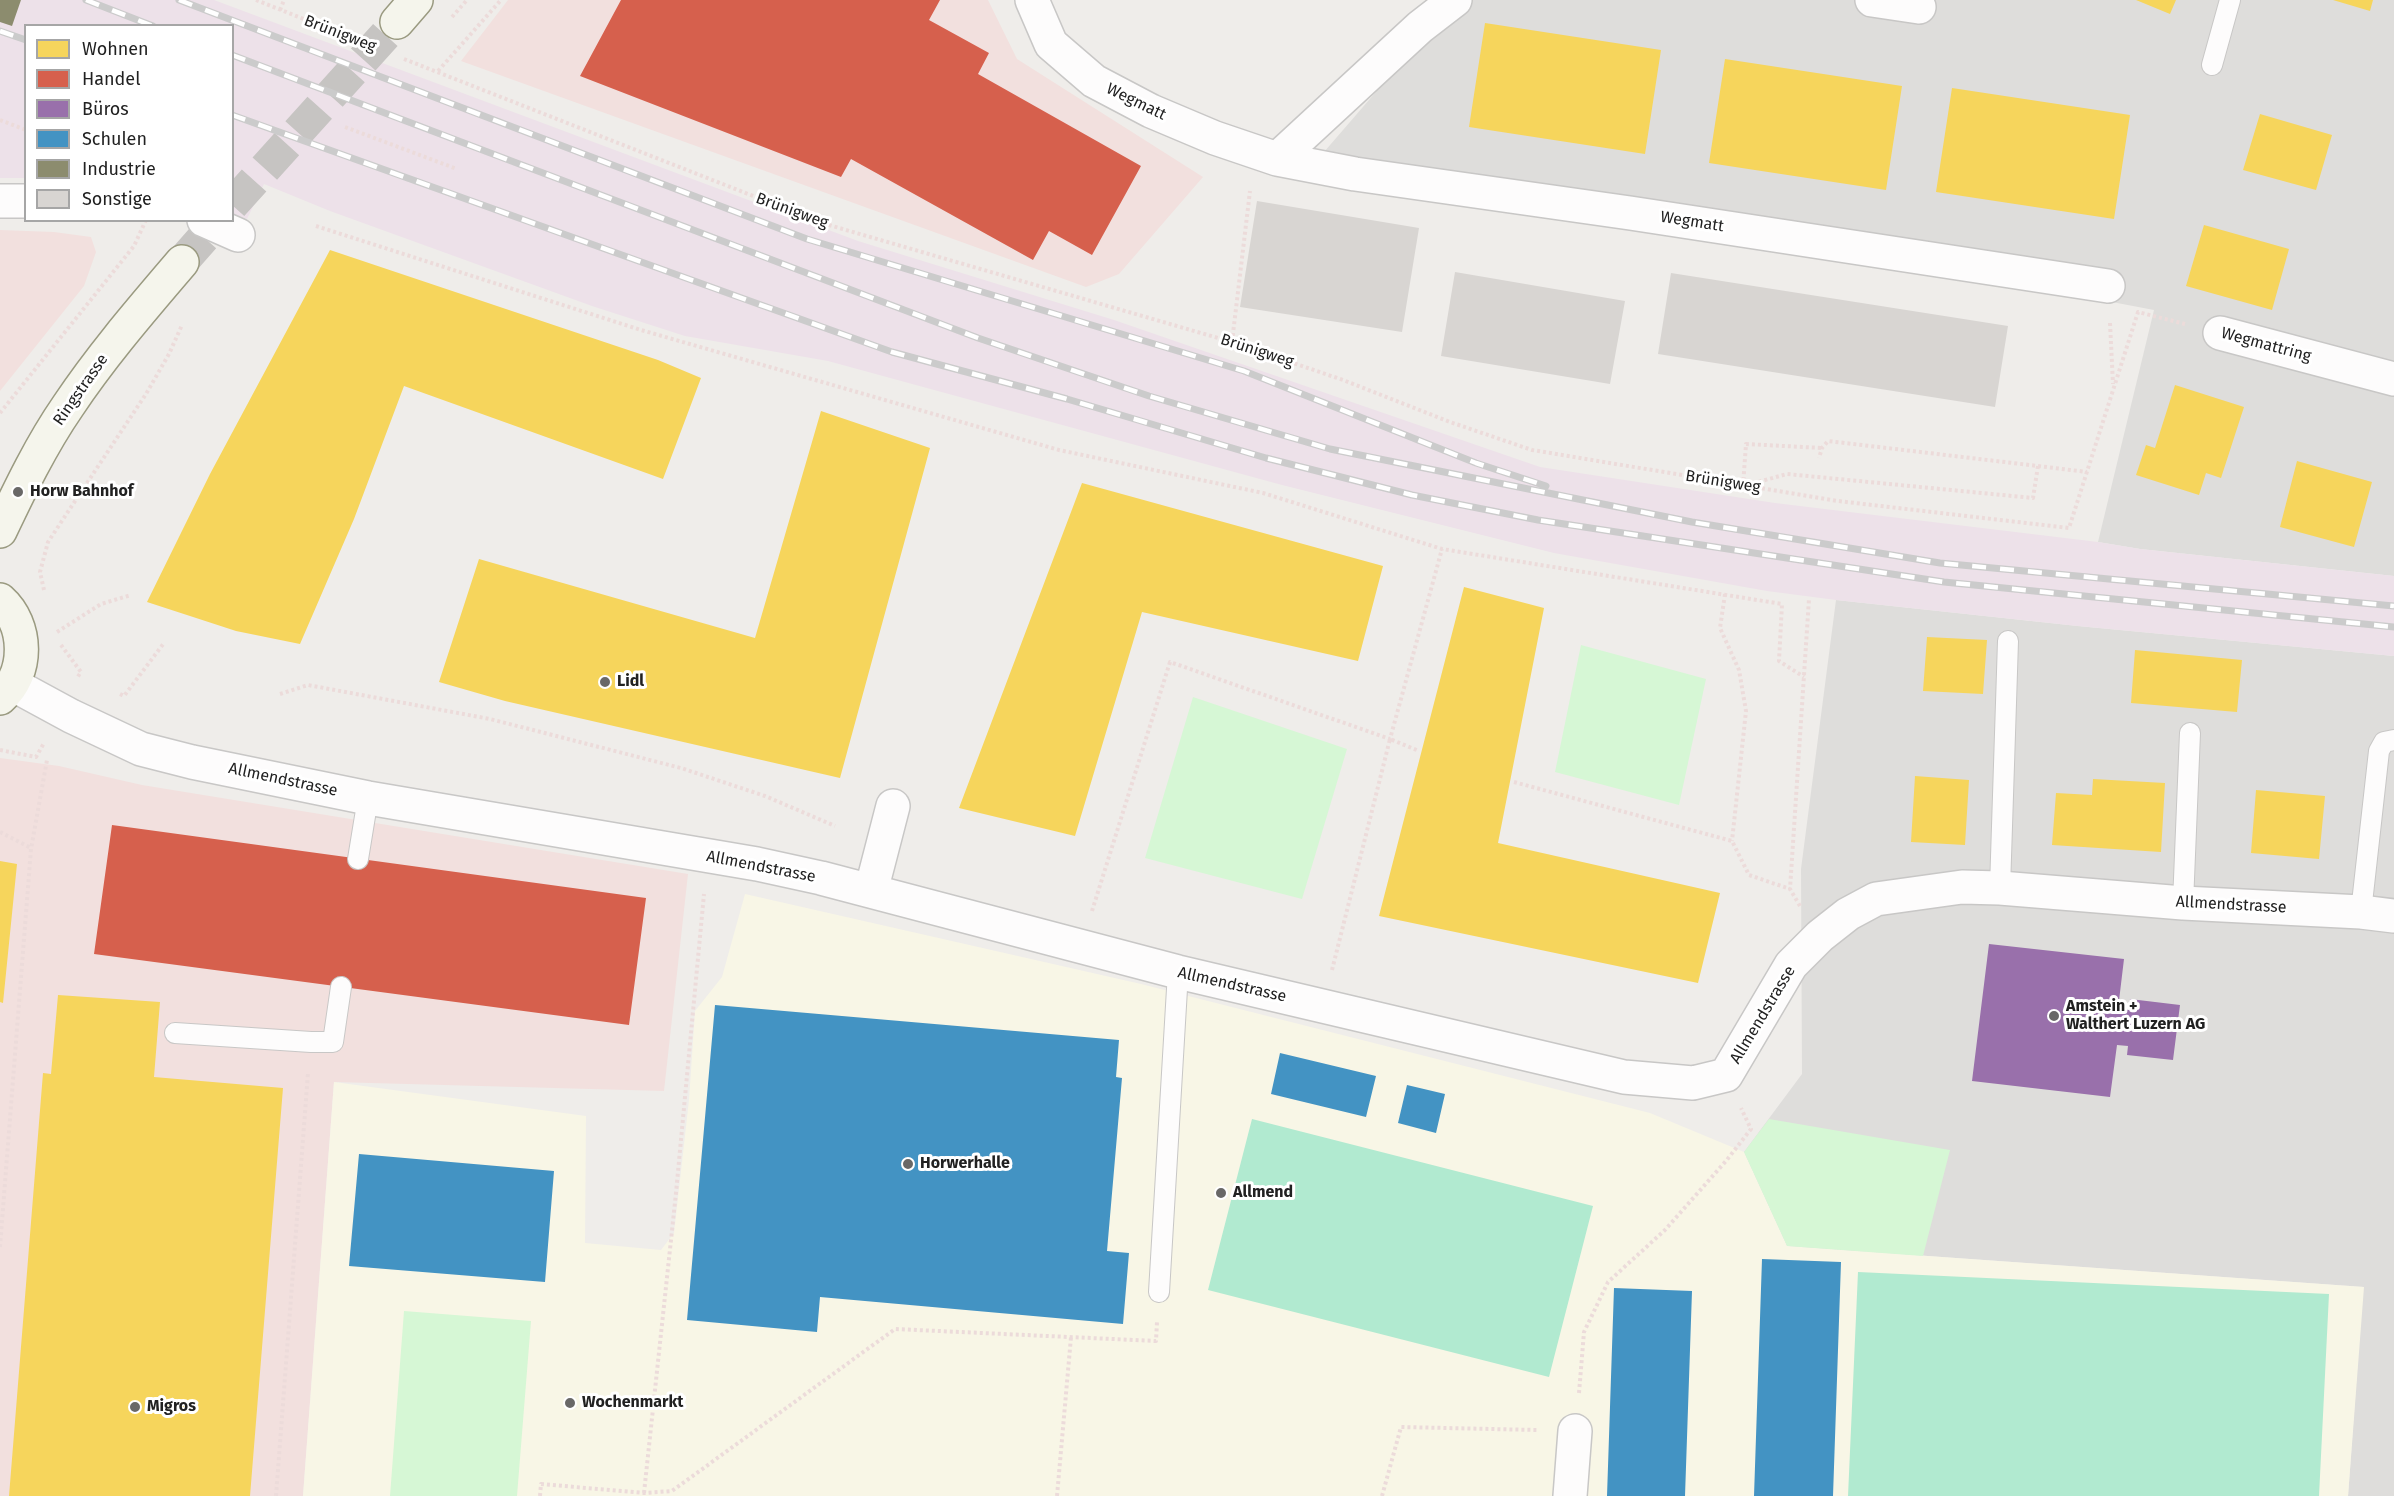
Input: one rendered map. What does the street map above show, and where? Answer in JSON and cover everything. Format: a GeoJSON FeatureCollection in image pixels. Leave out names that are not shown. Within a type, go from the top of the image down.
{"type":"FeatureCollection","features":[{"type":"Feature","properties":{"kind":"main road","name":"Ringstrasse"},"geometry":{"type":"LineString","coordinates":[[0,531],[18,492],[67,407],[121,333],[182,262]]}},
{"type":"Feature","properties":{"kind":"main road"},"geometry":{"type":"LineString","coordinates":[[0,600],[15,618],[21,639],[21,662],[6,691]]}},
{"type":"Feature","properties":{"kind":"street","name":"Wegmatt"},"geometry":{"type":"LineString","coordinates":[[1032,0],[1051,44],[1094,81],[1151,111],[1266,155],[1355,174],[1619,211],[2108,286]]}},
{"type":"Feature","properties":{"kind":"street"},"geometry":{"type":"LineString","coordinates":[[1266,155],[1419,27],[1455,0]]}},
{"type":"Feature","properties":{"kind":"street"},"geometry":{"type":"LineString","coordinates":[[1872,0],[1919,7]]}},
{"type":"Feature","properties":{"kind":"street"},"geometry":{"type":"LineString","coordinates":[[0,201],[24,201]]}},
{"type":"Feature","properties":{"kind":"street"},"geometry":{"type":"LineString","coordinates":[[209,222],[238,235]]}},
{"type":"Feature","properties":{"kind":"street","name":"Wegmattring"},"geometry":{"type":"LineString","coordinates":[[2220,333],[2394,379]]}},
{"type":"Feature","properties":{"kind":"street","name":"Allmendstrasse"},"geometry":{"type":"LineString","coordinates":[[6,691],[71,716],[141,749],[192,762],[368,798],[803,874],[1178,972],[1624,1077],[1693,1083],[1726,1075],[1791,965],[1820,936],[1848,914],[1876,899],[1962,887],[2000,888],[2183,903],[2361,912],[2394,916]]}},
{"type":"Feature","properties":{"kind":"street"},"geometry":{"type":"LineString","coordinates":[[871,891],[893,806]]}},
{"type":"Feature","properties":{"kind":"street"},"geometry":{"type":"LineString","coordinates":[[1570,1496],[1575,1431]]}},
{"type":"Feature","properties":{"kind":"lane"},"geometry":{"type":"LineString","coordinates":[[2212,65],[2230,0]]}},
{"type":"Feature","properties":{"kind":"lane"},"geometry":{"type":"LineString","coordinates":[[2000,888],[2008,641]]}},
{"type":"Feature","properties":{"kind":"lane"},"geometry":{"type":"LineString","coordinates":[[2183,903],[2190,733]]}},
{"type":"Feature","properties":{"kind":"lane"},"geometry":{"type":"LineString","coordinates":[[2361,912],[2379,751],[2384,742],[2394,740]]}},
{"type":"Feature","properties":{"kind":"lane"},"geometry":{"type":"LineString","coordinates":[[358,859],[368,798]]}},
{"type":"Feature","properties":{"kind":"lane"},"geometry":{"type":"LineString","coordinates":[[1160,1292],[1178,972]]}},
{"type":"Feature","properties":{"kind":"lane"},"geometry":{"type":"LineString","coordinates":[[175,1034],[333,1042],[341,987]]}},
{"type":"Feature","properties":{"kind":"path","name":"Brünigweg"},"geometry":{"type":"LineString","coordinates":[[256,0],[370,46]]}},
{"type":"Feature","properties":{"kind":"path"},"geometry":{"type":"LineString","coordinates":[[280,9],[285,0]]}},
{"type":"Feature","properties":{"kind":"path"},"geometry":{"type":"LineString","coordinates":[[438,71],[501,0]]}},
{"type":"Feature","properties":{"kind":"path","name":"Brünigweg"},"geometry":{"type":"LineString","coordinates":[[404,58],[510,102],[822,223],[1232,342],[1343,380],[1450,422],[1532,450],[1838,501],[2069,528],[2138,312]]}},
{"type":"Feature","properties":{"kind":"path"},"geometry":{"type":"LineString","coordinates":[[0,120],[24,129]]}},
{"type":"Feature","properties":{"kind":"path"},"geometry":{"type":"LineString","coordinates":[[345,127],[457,170]]}},
{"type":"Feature","properties":{"kind":"path"},"geometry":{"type":"LineString","coordinates":[[1232,342],[1266,155]]}},
{"type":"Feature","properties":{"kind":"path"},"geometry":{"type":"LineString","coordinates":[[0,413],[134,246],[145,222]]}},
{"type":"Feature","properties":{"kind":"path"},"geometry":{"type":"LineString","coordinates":[[316,226],[641,330],[1059,450],[1263,493],[1442,549],[1782,604],[1779,662],[1804,677]]}},
{"type":"Feature","properties":{"kind":"path"},"geometry":{"type":"LineString","coordinates":[[2108,286],[2113,388]]}},
{"type":"Feature","properties":{"kind":"path","name":"Wegmattring"},"geometry":{"type":"LineString","coordinates":[[2138,312],[2220,333]]}},
{"type":"Feature","properties":{"kind":"path"},"geometry":{"type":"LineString","coordinates":[[45,593],[40,572],[48,542],[146,394],[169,354],[183,322]]}},
{"type":"Feature","properties":{"kind":"path"},"geometry":{"type":"LineString","coordinates":[[1819,458],[1822,448],[1828,441],[2087,472]]}},
{"type":"Feature","properties":{"kind":"path"},"geometry":{"type":"LineString","coordinates":[[1822,448],[1746,444],[1743,486],[1787,474],[2033,498],[2038,466]]}},
{"type":"Feature","properties":{"kind":"path"},"geometry":{"type":"LineString","coordinates":[[1323,1006],[1390,739],[1442,549]]}},
{"type":"Feature","properties":{"kind":"path"},"geometry":{"type":"LineString","coordinates":[[1725,594],[1720,628],[1740,670],[1746,711],[1732,841],[1749,875],[1791,889]]}},
{"type":"Feature","properties":{"kind":"path"},"geometry":{"type":"LineString","coordinates":[[51,624],[53,635],[101,604],[131,595]]}},
{"type":"Feature","properties":{"kind":"path"},"geometry":{"type":"LineString","coordinates":[[1809,599],[1791,889],[1820,936]]}},
{"type":"Feature","properties":{"kind":"path"},"geometry":{"type":"LineString","coordinates":[[115,693],[124,696],[164,643]]}},
{"type":"Feature","properties":{"kind":"path"},"geometry":{"type":"LineString","coordinates":[[60,644],[81,672]]}},
{"type":"Feature","properties":{"kind":"path"},"geometry":{"type":"LineString","coordinates":[[1081,946],[1170,662],[1419,751]]}},
{"type":"Feature","properties":{"kind":"path"},"geometry":{"type":"LineString","coordinates":[[280,694],[308,685],[490,719],[681,768],[765,796],[835,826]]}},
{"type":"Feature","properties":{"kind":"path"},"geometry":{"type":"LineString","coordinates":[[0,750],[36,757],[45,741]]}},
{"type":"Feature","properties":{"kind":"path"},"geometry":{"type":"LineString","coordinates":[[0,1247],[31,849],[47,760]]}},
{"type":"Feature","properties":{"kind":"path"},"geometry":{"type":"LineString","coordinates":[[1514,782],[1732,841]]}},
{"type":"Feature","properties":{"kind":"path"},"geometry":{"type":"LineString","coordinates":[[0,832],[31,849]]}},
{"type":"Feature","properties":{"kind":"path"},"geometry":{"type":"LineString","coordinates":[[644,1493],[708,856]]}},
{"type":"Feature","properties":{"kind":"path"},"geometry":{"type":"LineString","coordinates":[[276,1496],[311,1042]]}},
{"type":"Feature","properties":{"kind":"path"},"geometry":{"type":"LineString","coordinates":[[1382,1496],[1401,1427],[1575,1431],[1584,1332],[1608,1282],[1665,1230],[1751,1129],[1726,1075]]}},
{"type":"Feature","properties":{"kind":"path"},"geometry":{"type":"LineString","coordinates":[[540,1496],[541,1484],[644,1493],[672,1491],[895,1329],[1156,1341],[1160,1292]]}},
{"type":"Feature","properties":{"kind":"path"},"geometry":{"type":"LineString","coordinates":[[1057,1496],[1071,1337]]}},
{"type":"Feature","properties":{"kind":"shaded area"},"geometry":{"type":"Polygon","coordinates":[[[0,0],[214,0],[858,241],[1114,320],[1540,467],[1775,503],[2140,549],[2394,576],[2394,656],[1836,600],[1767,591],[1554,553],[1282,485],[828,361],[685,336],[592,306],[330,211],[264,184],[247,219],[234,214],[234,24],[24,24],[24,178],[0,178],[0,0]]]}},
{"type":"Feature","properties":{"kind":"shaded area"},"geometry":{"type":"Polygon","coordinates":[[[508,0],[988,0],[1017,59],[1203,177],[1119,274],[1086,287],[461,61],[508,0]]]}},
{"type":"Feature","properties":{"kind":"shaded area"},"geometry":{"type":"Polygon","coordinates":[[[1425,0],[2394,0],[2394,576],[2140,549],[2098,542],[2154,310],[1324,152],[1426,34],[1425,0]]]}},
{"type":"Feature","properties":{"kind":"shaded area"},"geometry":{"type":"Polygon","coordinates":[[[0,230],[54,232],[91,237],[96,252],[84,286],[0,391],[0,230]]]}},
{"type":"Feature","properties":{"kind":"shaded area"},"geometry":{"type":"Polygon","coordinates":[[[1836,600],[2394,656],[2394,1496],[2348,1496],[2363,1287],[1787,1246],[1744,1152],[1802,1074],[1801,869],[1836,600]]]}},
{"type":"Feature","properties":{"kind":"shaded area"},"geometry":{"type":"Polygon","coordinates":[[[0,758],[59,766],[142,785],[688,874],[664,1091],[334,1082],[303,1496],[0,1496],[0,758]]]}},
{"type":"Feature","properties":{"kind":"shaded area","name":"Allmend"},"geometry":{"type":"Polygon","coordinates":[[[745,894],[1141,984],[1650,1113],[1744,1152],[1787,1246],[2364,1287],[2348,1496],[303,1496],[334,1082],[586,1116],[585,1243],[661,1250],[674,1233],[689,1100],[695,1011],[722,977],[745,894]]]}},
{"type":"Feature","properties":{"kind":"green space"},"geometry":{"type":"Polygon","coordinates":[[[1581,645],[1706,679],[1679,805],[1555,772],[1581,645]]]}},
{"type":"Feature","properties":{"kind":"green space"},"geometry":{"type":"Polygon","coordinates":[[[1193,697],[1347,749],[1302,899],[1145,858],[1193,697]]]}},
{"type":"Feature","properties":{"kind":"green space"},"geometry":{"type":"Polygon","coordinates":[[[1252,1119],[1593,1206],[1549,1377],[1208,1290],[1252,1119]]]}},
{"type":"Feature","properties":{"kind":"green space"},"geometry":{"type":"Polygon","coordinates":[[[1769,1119],[1950,1150],[1923,1256],[1787,1246],[1744,1152],[1769,1119]]]}},
{"type":"Feature","properties":{"kind":"green space"},"geometry":{"type":"Polygon","coordinates":[[[1858,1272],[2329,1294],[2319,1496],[1848,1496],[1858,1272]]]}},
{"type":"Feature","properties":{"kind":"green space"},"geometry":{"type":"Polygon","coordinates":[[[404,1311],[531,1321],[517,1496],[390,1496],[404,1311]]]}},
{"type":"Feature","properties":{"kind":"building: Wohnen"},"geometry":{"type":"Polygon","coordinates":[[[2136,0],[2176,0],[2170,14],[2136,0]]]}},
{"type":"Feature","properties":{"kind":"building: Wohnen"},"geometry":{"type":"Polygon","coordinates":[[[2333,0],[2373,0],[2370,11],[2333,0]]]}},
{"type":"Feature","properties":{"kind":"building: Wohnen"},"geometry":{"type":"Polygon","coordinates":[[[1485,23],[1661,50],[1645,154],[1469,127],[1485,23]]]}},
{"type":"Feature","properties":{"kind":"building: Wohnen"},"geometry":{"type":"Polygon","coordinates":[[[1725,59],[1902,86],[1886,190],[1709,163],[1725,59]]]}},
{"type":"Feature","properties":{"kind":"building: Wohnen"},"geometry":{"type":"Polygon","coordinates":[[[1952,88],[2130,115],[2114,219],[1936,192],[1952,88]]]}},
{"type":"Feature","properties":{"kind":"building: Wohnen"},"geometry":{"type":"Polygon","coordinates":[[[2260,114],[2332,135],[2316,190],[2243,170],[2260,114]]]}},
{"type":"Feature","properties":{"kind":"building: Wohnen"},"geometry":{"type":"Polygon","coordinates":[[[2204,225],[2289,249],[2272,310],[2186,286],[2204,225]]]}},
{"type":"Feature","properties":{"kind":"building: Wohnen"},"geometry":{"type":"Polygon","coordinates":[[[330,250],[658,360],[701,378],[663,479],[404,386],[354,519],[300,644],[236,631],[147,602],[210,474],[330,250]]]}},
{"type":"Feature","properties":{"kind":"building: Wohnen"},"geometry":{"type":"Polygon","coordinates":[[[2175,385],[2244,407],[2221,478],[2206,473],[2199,495],[2136,475],[2146,445],[2155,448],[2175,385]]]}},
{"type":"Feature","properties":{"kind":"building: Wohnen"},"geometry":{"type":"Polygon","coordinates":[[[821,411],[930,448],[840,778],[505,701],[439,682],[479,559],[755,638],[821,411]]]}},
{"type":"Feature","properties":{"kind":"building: Wohnen"},"geometry":{"type":"Polygon","coordinates":[[[2297,461],[2372,482],[2354,547],[2280,527],[2297,461]]]}},
{"type":"Feature","properties":{"kind":"building: Wohnen"},"geometry":{"type":"Polygon","coordinates":[[[1082,483],[1383,566],[1358,661],[1142,612],[1075,836],[959,808],[1082,483]]]}},
{"type":"Feature","properties":{"kind":"building: Wohnen"},"geometry":{"type":"Polygon","coordinates":[[[1464,587],[1544,608],[1498,843],[1720,893],[1698,983],[1379,916],[1464,587]]]}},
{"type":"Feature","properties":{"kind":"building: Wohnen"},"geometry":{"type":"Polygon","coordinates":[[[1927,637],[1987,640],[1983,694],[1923,691],[1927,637]]]}},
{"type":"Feature","properties":{"kind":"building: Wohnen"},"geometry":{"type":"Polygon","coordinates":[[[2135,650],[2242,660],[2237,712],[2131,703],[2135,650]]]}},
{"type":"Feature","properties":{"kind":"building: Wohnen"},"geometry":{"type":"Polygon","coordinates":[[[1915,776],[1969,780],[1965,845],[1911,842],[1915,776]]]}},
{"type":"Feature","properties":{"kind":"building: Wohnen"},"geometry":{"type":"Polygon","coordinates":[[[2093,779],[2165,783],[2161,852],[2052,845],[2056,793],[2092,795],[2093,779]]]}},
{"type":"Feature","properties":{"kind":"building: Wohnen"},"geometry":{"type":"Polygon","coordinates":[[[2256,790],[2325,796],[2319,859],[2251,853],[2256,790]]]}},
{"type":"Feature","properties":{"kind":"building: Wohnen"},"geometry":{"type":"Polygon","coordinates":[[[0,861],[17,864],[3,1003],[0,1002],[0,861]]]}},
{"type":"Feature","properties":{"kind":"building: Wohnen"},"geometry":{"type":"Polygon","coordinates":[[[58,995],[160,1002],[154,1077],[283,1088],[250,1496],[9,1496],[43,1073],[51,1074],[58,995]]]}},
{"type":"Feature","properties":{"kind":"building: Handel"},"geometry":{"type":"Polygon","coordinates":[[[621,0],[940,0],[929,20],[989,53],[978,74],[1141,166],[1092,255],[1049,231],[1033,260],[851,159],[841,177],[580,76],[621,0]]]}},
{"type":"Feature","properties":{"kind":"building: Handel"},"geometry":{"type":"Polygon","coordinates":[[[112,825],[646,898],[629,1025],[94,954],[112,825]]]}},
{"type":"Feature","properties":{"kind":"building: Büros"},"geometry":{"type":"Polygon","coordinates":[[[1989,944],[2124,959],[2118,1009],[2129,1010],[2130,999],[2180,1005],[2173,1060],[2127,1055],[2128,1046],[2117,1045],[2110,1097],[1972,1081],[1989,944]]]}},
{"type":"Feature","properties":{"kind":"building: Schulen","name":"Horwerhalle"},"geometry":{"type":"Polygon","coordinates":[[[715,1005],[1119,1040],[1116,1077],[1122,1078],[1107,1251],[1129,1253],[1123,1324],[820,1297],[817,1332],[687,1320],[715,1005]]]}},
{"type":"Feature","properties":{"kind":"building: Schulen"},"geometry":{"type":"Polygon","coordinates":[[[1280,1053],[1376,1076],[1366,1117],[1271,1094],[1280,1053]]]}},
{"type":"Feature","properties":{"kind":"building: Schulen"},"geometry":{"type":"Polygon","coordinates":[[[1407,1085],[1445,1094],[1436,1133],[1398,1123],[1407,1085]]]}},
{"type":"Feature","properties":{"kind":"building: Schulen"},"geometry":{"type":"Polygon","coordinates":[[[359,1154],[554,1171],[545,1282],[349,1266],[359,1154]]]}},
{"type":"Feature","properties":{"kind":"building: Schulen"},"geometry":{"type":"Polygon","coordinates":[[[1762,1259],[1841,1262],[1833,1496],[1754,1496],[1762,1259]]]}},
{"type":"Feature","properties":{"kind":"building: Schulen"},"geometry":{"type":"Polygon","coordinates":[[[1614,1288],[1692,1291],[1685,1496],[1607,1496],[1614,1288]]]}},
{"type":"Feature","properties":{"kind":"building: Industrie"},"geometry":{"type":"Polygon","coordinates":[[[0,0],[21,0],[12,26],[0,22],[0,0]]]}},
{"type":"Feature","properties":{"kind":"building: Sonstige"},"geometry":{"type":"Polygon","coordinates":[[[1257,201],[1419,228],[1402,332],[1240,307],[1257,201]]]}},
{"type":"Feature","properties":{"kind":"building: Sonstige"},"geometry":{"type":"Polygon","coordinates":[[[1455,272],[1625,301],[1610,384],[1441,356],[1455,272]]]}},
{"type":"Feature","properties":{"kind":"building: Sonstige"},"geometry":{"type":"Polygon","coordinates":[[[1671,273],[2008,326],[1995,407],[1658,354],[1671,273]]]}},
{"type":"Feature","properties":{"kind":"tunnel"},"geometry":{"type":"LineString","coordinates":[[234,203],[397,22]]}},
{"type":"Feature","properties":{"kind":"tunnel"},"geometry":{"type":"LineString","coordinates":[[182,262],[217,222]]}},
{"type":"Feature","properties":{"kind":"railway"},"geometry":{"type":"LineString","coordinates":[[86,0],[148,24]]}},
{"type":"Feature","properties":{"kind":"railway"},"geometry":{"type":"LineString","coordinates":[[179,0],[807,239],[1244,371],[1476,463],[1546,486]]}},
{"type":"Feature","properties":{"kind":"railway"},"geometry":{"type":"LineString","coordinates":[[0,31],[24,39]]}},
{"type":"Feature","properties":{"kind":"railway"},"geometry":{"type":"LineString","coordinates":[[234,56],[978,338],[1149,396],[1330,449],[1692,522],[1940,563],[2394,606]]}},
{"type":"Feature","properties":{"kind":"railway"},"geometry":{"type":"LineString","coordinates":[[234,116],[892,352],[1067,399],[1266,458],[1412,495],[1538,520],[1944,582],[2394,627]]}},
{"type":"Feature","properties":{"kind":"place","name":"Horw Bahnhof"},"geometry":{"type":"Point","coordinates":[18,492]}},
{"type":"Feature","properties":{"kind":"place","name":"Lidl"},"geometry":{"type":"Point","coordinates":[605,682]}},
{"type":"Feature","properties":{"kind":"place","name":"Amstein + Walthert Luzern AG"},"geometry":{"type":"Point","coordinates":[2054,1016]}},
{"type":"Feature","properties":{"kind":"place","name":"Horwerhalle"},"geometry":{"type":"Point","coordinates":[908,1164]}},
{"type":"Feature","properties":{"kind":"place","name":"Allmend"},"geometry":{"type":"Point","coordinates":[1221,1193]}},
{"type":"Feature","properties":{"kind":"place","name":"Wochenmarkt"},"geometry":{"type":"Point","coordinates":[570,1403]}},
{"type":"Feature","properties":{"kind":"place","name":"Migros"},"geometry":{"type":"Point","coordinates":[135,1407]}}]}
